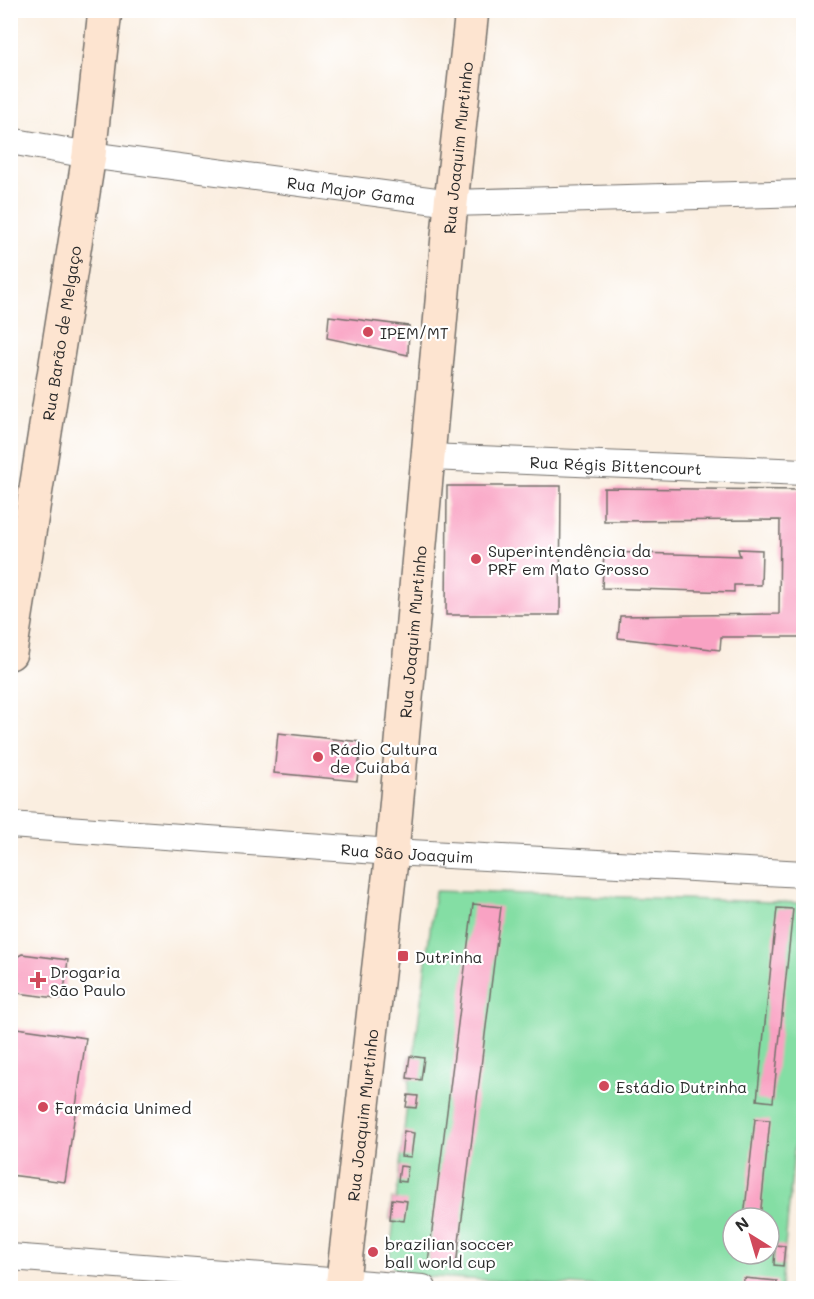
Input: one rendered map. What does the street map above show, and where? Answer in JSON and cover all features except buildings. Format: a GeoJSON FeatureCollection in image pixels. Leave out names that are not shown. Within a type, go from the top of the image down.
{"type":"FeatureCollection","features":[{"type":"Feature","properties":{"kind":"street","name":"Rua Barão de Melgaço"},"geometry":{"type":"LineString","coordinates":[[10,653],[89,155],[105,10]]}},
{"type":"Feature","properties":{"kind":"street","name":"Rua Joaquim Murtinho"},"geometry":{"type":"LineString","coordinates":[[343,1286],[392,852],[451,203],[472,10]]}},
{"type":"Feature","properties":{"kind":"street","name":"Rua Major Gama"},"geometry":{"type":"LineString","coordinates":[[10,141],[89,155],[451,203],[804,193]]}},
{"type":"Feature","properties":{"kind":"street","name":"Rua Régis Bittencourt"},"geometry":{"type":"LineString","coordinates":[[428,457],[804,472]]}},
{"type":"Feature","properties":{"kind":"street","name":"Rua São Joaquim"},"geometry":{"type":"LineString","coordinates":[[10,825],[392,852],[804,874]]}},
{"type":"Feature","properties":{"kind":"street"},"geometry":{"type":"LineString","coordinates":[[10,1257],[343,1286],[423,1288]]}},
{"type":"Feature","properties":{"kind":"green space","name":"Estádio Dutrinha"},"geometry":{"type":"Polygon","coordinates":[[[435,891],[803,903],[804,1048],[781,1288],[619,1288],[400,1275],[389,1262],[394,1220],[390,1219],[392,1199],[396,1199],[410,1079],[407,1078],[410,1056],[414,1056],[435,891]]]}},
{"type":"Feature","properties":{"kind":"place","name":"IPEM/MT"},"geometry":{"type":"Point","coordinates":[368,332]}},
{"type":"Feature","properties":{"kind":"place","name":"Superintendência da PRF em Mato Grosso"},"geometry":{"type":"Point","coordinates":[476,559]}},
{"type":"Feature","properties":{"kind":"place","name":"Rádio Cultura de Cuiabá"},"geometry":{"type":"Point","coordinates":[318,757]}},
{"type":"Feature","properties":{"kind":"place","name":"Dutrinha"},"geometry":{"type":"Point","coordinates":[403,956]}},
{"type":"Feature","properties":{"kind":"place","name":"Drogaria São Paulo"},"geometry":{"type":"Point","coordinates":[38,980]}},
{"type":"Feature","properties":{"kind":"place","name":"Estádio Dutrinha"},"geometry":{"type":"Point","coordinates":[604,1086]}},
{"type":"Feature","properties":{"kind":"place","name":"Farmácia Unimed"},"geometry":{"type":"Point","coordinates":[43,1107]}},
{"type":"Feature","properties":{"kind":"place","name":"brazilian soccer ball world cup"},"geometry":{"type":"Point","coordinates":[373,1252]}}]}
